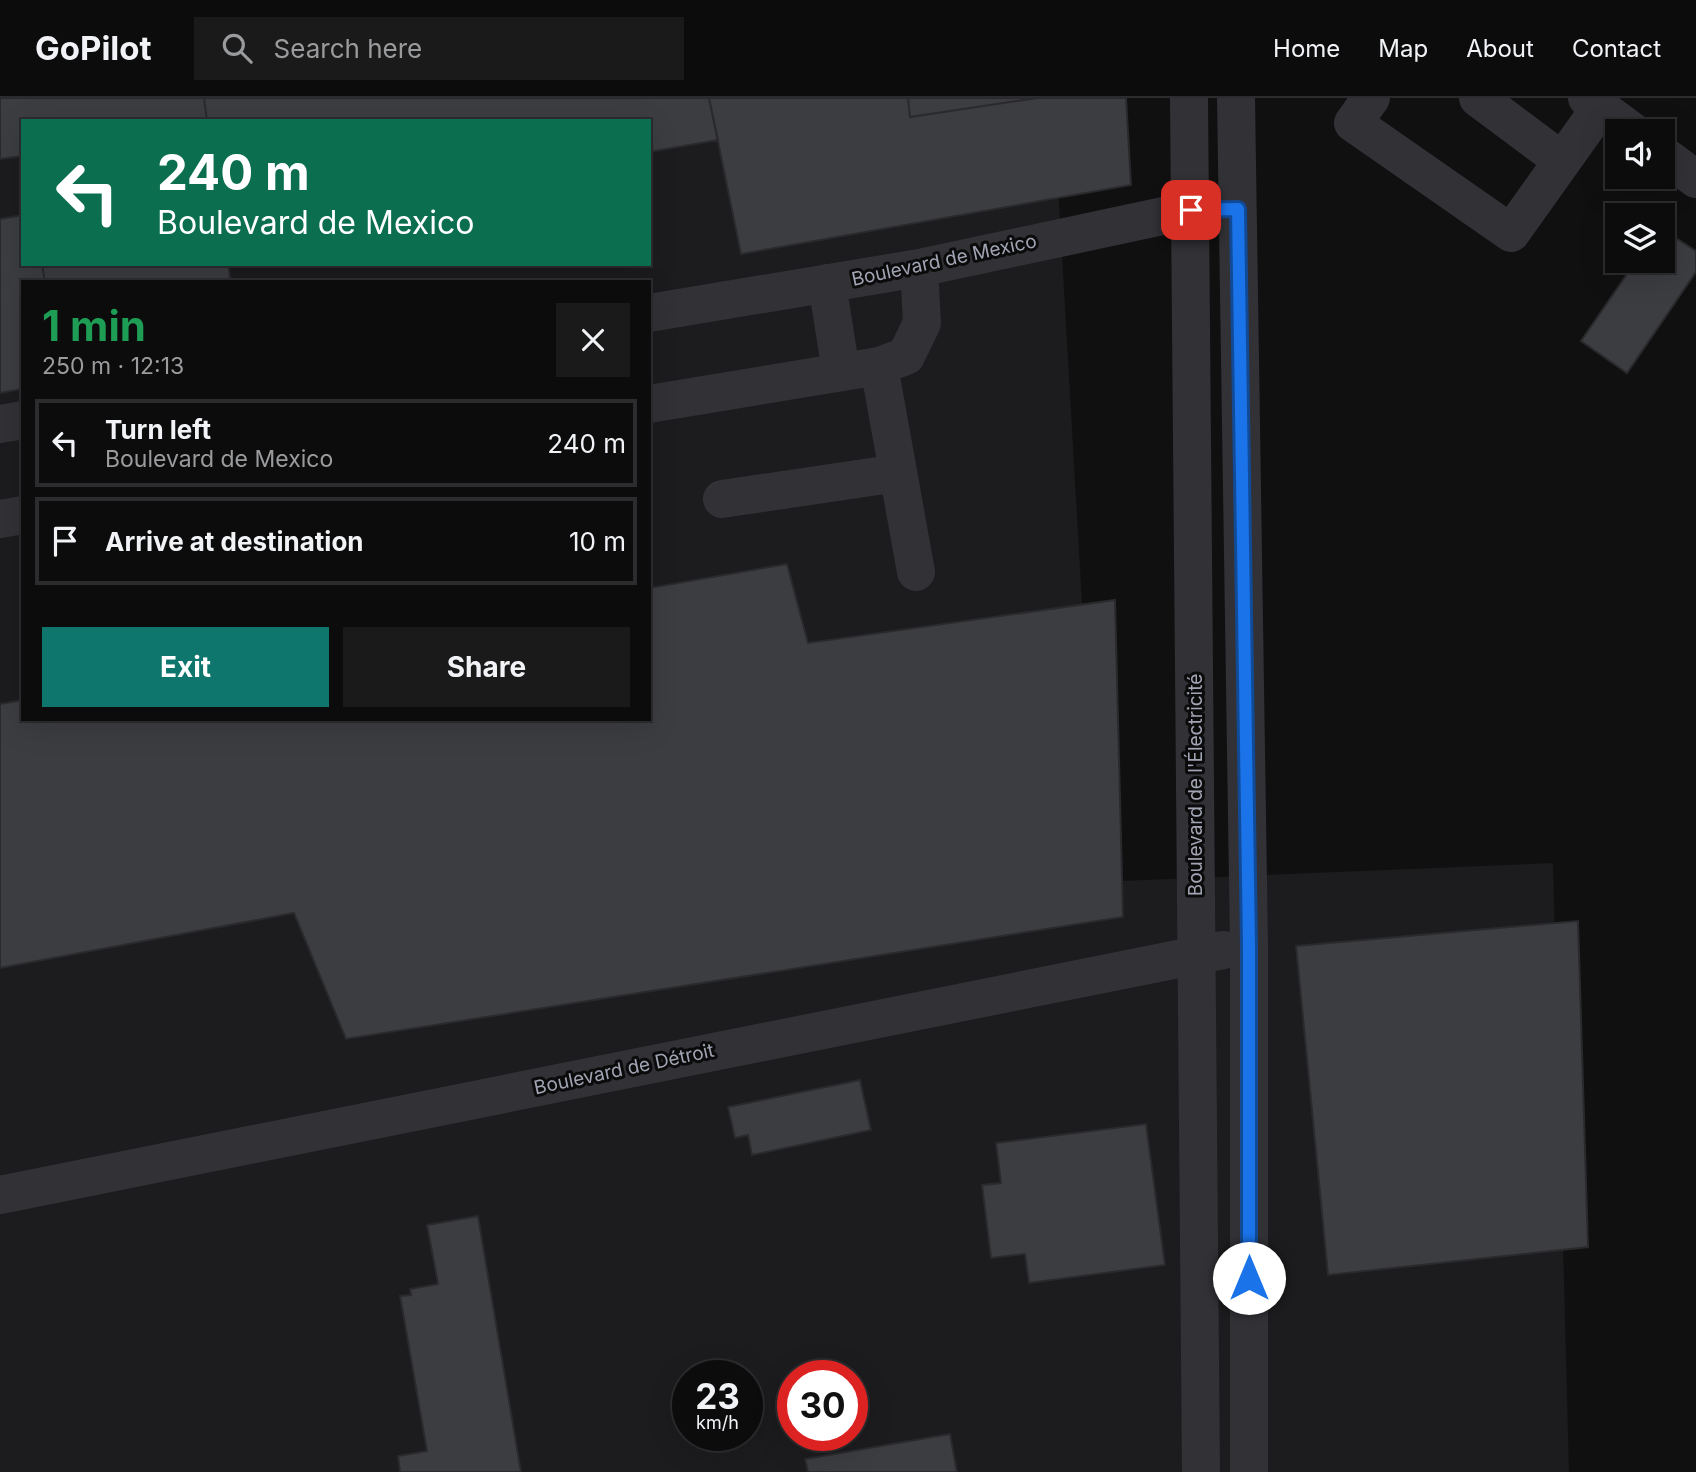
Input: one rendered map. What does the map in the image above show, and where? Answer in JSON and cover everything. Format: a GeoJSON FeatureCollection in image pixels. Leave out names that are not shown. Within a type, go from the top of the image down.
{"type":"FeatureCollection","features":[{"type":"Feature","properties":{"kind":"street","name":"Boulevard de l'Électricité"},"geometry":{"type":"LineString","coordinates":[[1189,98],[1201,1472]]}},
{"type":"Feature","properties":{"kind":"street"},"geometry":{"type":"LineString","coordinates":[[1236,98],[1249,946],[1249,1472]]}},
{"type":"Feature","properties":{"kind":"street"},"geometry":{"type":"LineString","coordinates":[[1371,98],[1353,123],[1511,233],[1561,160],[1594,103],[1616,119]]}},
{"type":"Feature","properties":{"kind":"street"},"geometry":{"type":"LineString","coordinates":[[1478,98],[1561,160]]}},
{"type":"Feature","properties":{"kind":"street"},"geometry":{"type":"LineString","coordinates":[[1675,164],[1696,179]]}},
{"type":"Feature","properties":{"kind":"street","name":"Boulevard de Mexico"},"geometry":{"type":"LineString","coordinates":[[651,313],[919,268],[1191,210],[1238,209]]}},
{"type":"Feature","properties":{"kind":"street"},"geometry":{"type":"LineString","coordinates":[[651,404],[878,366],[906,356],[922,323],[919,268]]}},
{"type":"Feature","properties":{"kind":"street"},"geometry":{"type":"LineString","coordinates":[[827,283],[841,372]]}},
{"type":"Feature","properties":{"kind":"street"},"geometry":{"type":"LineString","coordinates":[[878,366],[916,572]]}},
{"type":"Feature","properties":{"kind":"street"},"geometry":{"type":"LineString","coordinates":[[0,424],[21,420]]}},
{"type":"Feature","properties":{"kind":"street"},"geometry":{"type":"LineString","coordinates":[[722,499],[898,473]]}},
{"type":"Feature","properties":{"kind":"street"},"geometry":{"type":"LineString","coordinates":[[0,519],[21,515]]}},
{"type":"Feature","properties":{"kind":"street","name":"Boulevard de Détroit"},"geometry":{"type":"LineString","coordinates":[[0,1195],[1197,953],[1249,946]]}},
{"type":"Feature","properties":{"kind":"shaded area"},"geometry":{"type":"Polygon","coordinates":[[[0,98],[1053,98],[1098,882],[1553,863],[1569,1472],[0,1472],[0,98]]]}},
{"type":"Feature","properties":{"kind":"building"},"geometry":{"type":"Polygon","coordinates":[[[0,98],[204,98],[207,119],[21,119],[21,156],[0,159],[0,98]]]}},
{"type":"Feature","properties":{"kind":"building"},"geometry":{"type":"Polygon","coordinates":[[[204,98],[709,98],[718,140],[651,152],[651,119],[207,119],[204,98]]]}},
{"type":"Feature","properties":{"kind":"building"},"geometry":{"type":"Polygon","coordinates":[[[709,98],[908,98],[910,117],[1037,98],[1126,98],[1131,185],[741,254],[709,98]]]}},
{"type":"Feature","properties":{"kind":"building"},"geometry":{"type":"Polygon","coordinates":[[[908,98],[1037,98],[910,117],[908,98]]]}},
{"type":"Feature","properties":{"kind":"building"},"geometry":{"type":"Polygon","coordinates":[[[21,215],[21,266],[42,266],[45,280],[21,280],[21,389],[0,393],[0,219],[21,215]]]}},
{"type":"Feature","properties":{"kind":"building"},"geometry":{"type":"Polygon","coordinates":[[[1675,237],[1696,251],[1696,272],[1627,373],[1581,341],[1628,273],[1675,273],[1675,237]]]}},
{"type":"Feature","properties":{"kind":"building"},"geometry":{"type":"Polygon","coordinates":[[[42,266],[228,266],[231,280],[45,280],[42,266]]]}},
{"type":"Feature","properties":{"kind":"building"},"geometry":{"type":"Polygon","coordinates":[[[787,564],[808,643],[1115,600],[1123,917],[346,1039],[294,913],[0,968],[0,704],[21,700],[21,721],[651,721],[651,588],[787,564]]]}},
{"type":"Feature","properties":{"kind":"building"},"geometry":{"type":"Polygon","coordinates":[[[1578,921],[1588,1247],[1328,1275],[1296,946],[1578,921]]]}},
{"type":"Feature","properties":{"kind":"building"},"geometry":{"type":"Polygon","coordinates":[[[860,1080],[871,1130],[752,1155],[748,1135],[735,1138],[728,1107],[860,1080]]]}},
{"type":"Feature","properties":{"kind":"building"},"geometry":{"type":"Polygon","coordinates":[[[1146,1124],[1165,1265],[1029,1283],[1025,1254],[991,1258],[982,1185],[1001,1183],[996,1143],[1146,1124]]]}},
{"type":"Feature","properties":{"kind":"building"},"geometry":{"type":"Polygon","coordinates":[[[478,1216],[521,1472],[400,1472],[398,1456],[427,1451],[400,1296],[411,1295],[410,1289],[438,1284],[427,1225],[478,1216]]]}},
{"type":"Feature","properties":{"kind":"building"},"geometry":{"type":"Polygon","coordinates":[[[950,1434],[957,1472],[808,1472],[805,1459],[868,1451],[868,1448],[950,1434]]]}},
{"type":"Feature","properties":{"kind":"route"},"geometry":{"type":"LineString","coordinates":[[1191,210],[1238,209],[1249,946],[1249,1278]]}}]}
